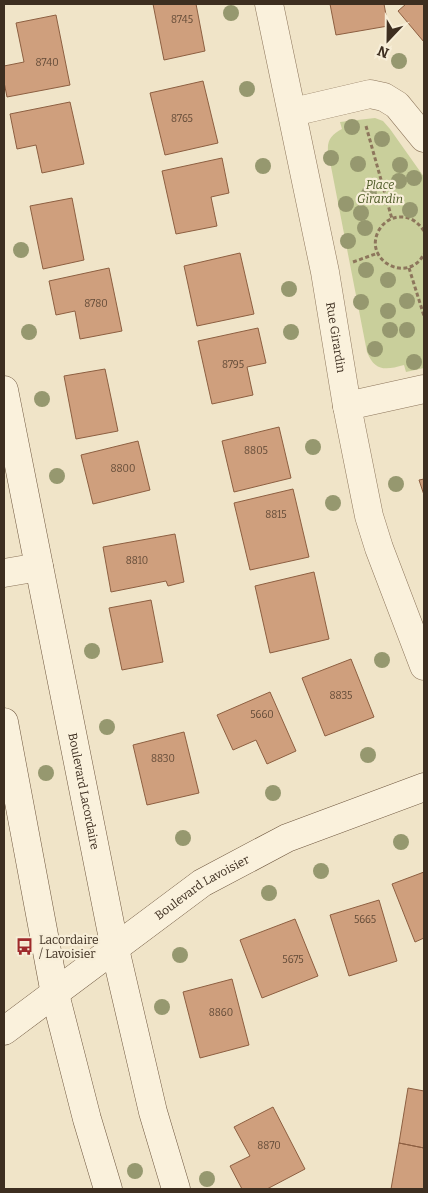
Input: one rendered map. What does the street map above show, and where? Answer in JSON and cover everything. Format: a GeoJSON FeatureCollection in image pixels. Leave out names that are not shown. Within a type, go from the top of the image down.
{"type":"FeatureCollection","features":[{"type":"Feature","properties":{"kind":"street","name":"Rue Girardin"},"geometry":{"type":"LineString","coordinates":[[269,4],[325,272],[347,406],[369,516],[376,540],[424,666]]}},
{"type":"Feature","properties":{"kind":"street"},"geometry":{"type":"LineString","coordinates":[[293,112],[370,94],[384,97],[398,105],[424,138]]}},
{"type":"Feature","properties":{"kind":"street"},"geometry":{"type":"LineString","coordinates":[[347,406],[424,389]]}},
{"type":"Feature","properties":{"kind":"street","name":"Boulevard Lacordaire"},"geometry":{"type":"LineString","coordinates":[[4,390],[115,949],[153,1112],[176,1189]]}},
{"type":"Feature","properties":{"kind":"street"},"geometry":{"type":"LineString","coordinates":[[4,573],[39,568]]}},
{"type":"Feature","properties":{"kind":"street"},"geometry":{"type":"LineString","coordinates":[[4,722],[55,994],[87,1119],[108,1189]]}},
{"type":"Feature","properties":{"kind":"street","name":"Boulevard Lavoisier"},"geometry":{"type":"LineString","coordinates":[[4,1031],[202,883],[287,838],[424,787]]}},
{"type":"Feature","properties":{"kind":"path"},"geometry":{"type":"LineString","coordinates":[[357,97],[392,219]]}},
{"type":"Feature","properties":{"kind":"path"},"geometry":{"type":"LineString","coordinates":[[424,231],[414,220],[406,217],[392,219],[382,225],[375,241],[379,257],[393,267],[409,268],[417,264],[424,254]]}},
{"type":"Feature","properties":{"kind":"path"},"geometry":{"type":"LineString","coordinates":[[409,268],[424,316]]}},
{"type":"Feature","properties":{"kind":"green space","name":"Place Girardin"},"geometry":{"type":"Polygon","coordinates":[[[375,118],[383,121],[390,129],[424,177],[424,368],[406,372],[404,365],[392,368],[377,366],[370,359],[367,352],[328,151],[328,144],[331,138],[342,129],[340,122],[375,118]]]}},
{"type":"Feature","properties":{"kind":"building"},"geometry":{"type":"Polygon","coordinates":[[[153,4],[196,4],[205,51],[164,60],[153,4]]]}},
{"type":"Feature","properties":{"kind":"building"},"geometry":{"type":"Polygon","coordinates":[[[330,4],[384,4],[388,26],[336,35],[330,4]]]}},
{"type":"Feature","properties":{"kind":"building"},"geometry":{"type":"Polygon","coordinates":[[[406,4],[424,4],[424,42],[398,11],[406,4]]]}},
{"type":"Feature","properties":{"kind":"building"},"geometry":{"type":"Polygon","coordinates":[[[56,15],[70,85],[7,97],[4,82],[4,66],[24,62],[16,23],[56,15]]]}},
{"type":"Feature","properties":{"kind":"building"},"geometry":{"type":"Polygon","coordinates":[[[203,81],[218,143],[165,155],[150,93],[203,81]]]}},
{"type":"Feature","properties":{"kind":"building"},"geometry":{"type":"Polygon","coordinates":[[[70,102],[84,164],[42,173],[36,145],[17,149],[10,114],[70,102]]]}},
{"type":"Feature","properties":{"kind":"building"},"geometry":{"type":"Polygon","coordinates":[[[222,158],[229,193],[211,197],[217,226],[176,234],[162,171],[222,158]]]}},
{"type":"Feature","properties":{"kind":"building"},"geometry":{"type":"Polygon","coordinates":[[[72,198],[84,260],[43,269],[30,206],[72,198]]]}},
{"type":"Feature","properties":{"kind":"building"},"geometry":{"type":"Polygon","coordinates":[[[240,253],[254,314],[197,326],[184,266],[240,253]]]}},
{"type":"Feature","properties":{"kind":"building"},"geometry":{"type":"Polygon","coordinates":[[[109,268],[122,331],[80,339],[75,311],[56,315],[49,281],[109,268]]]}},
{"type":"Feature","properties":{"kind":"building"},"geometry":{"type":"Polygon","coordinates":[[[258,328],[266,363],[247,367],[253,395],[212,404],[198,341],[258,328]]]}},
{"type":"Feature","properties":{"kind":"building"},"geometry":{"type":"Polygon","coordinates":[[[105,369],[118,431],[76,439],[64,376],[105,369]]]}},
{"type":"Feature","properties":{"kind":"building"},"geometry":{"type":"Polygon","coordinates":[[[279,427],[291,478],[234,492],[222,441],[279,427]]]}},
{"type":"Feature","properties":{"kind":"building"},"geometry":{"type":"Polygon","coordinates":[[[138,441],[150,490],[93,504],[81,455],[138,441]]]}},
{"type":"Feature","properties":{"kind":"building"},"geometry":{"type":"Polygon","coordinates":[[[424,479],[424,495],[419,480],[424,479]]]}},
{"type":"Feature","properties":{"kind":"building"},"geometry":{"type":"Polygon","coordinates":[[[293,489],[309,557],[250,570],[234,503],[293,489]]]}},
{"type":"Feature","properties":{"kind":"building"},"geometry":{"type":"Polygon","coordinates":[[[175,534],[184,582],[168,586],[166,581],[111,592],[103,547],[175,534]]]}},
{"type":"Feature","properties":{"kind":"building"},"geometry":{"type":"Polygon","coordinates":[[[314,572],[329,639],[270,653],[255,586],[314,572]]]}},
{"type":"Feature","properties":{"kind":"building"},"geometry":{"type":"Polygon","coordinates":[[[151,600],[163,662],[122,670],[109,608],[151,600]]]}},
{"type":"Feature","properties":{"kind":"building"},"geometry":{"type":"Polygon","coordinates":[[[351,659],[374,717],[325,736],[302,678],[351,659]]]}},
{"type":"Feature","properties":{"kind":"building"},"geometry":{"type":"Polygon","coordinates":[[[270,692],[296,751],[267,764],[256,740],[233,750],[217,715],[270,692]]]}},
{"type":"Feature","properties":{"kind":"building"},"geometry":{"type":"Polygon","coordinates":[[[184,732],[199,793],[147,805],[133,745],[184,732]]]}},
{"type":"Feature","properties":{"kind":"building"},"geometry":{"type":"Polygon","coordinates":[[[424,872],[424,938],[415,942],[392,884],[424,872]]]}},
{"type":"Feature","properties":{"kind":"building"},"geometry":{"type":"Polygon","coordinates":[[[379,900],[397,961],[349,976],[330,915],[379,900]]]}},
{"type":"Feature","properties":{"kind":"building"},"geometry":{"type":"Polygon","coordinates":[[[295,919],[318,976],[262,998],[240,940],[295,919]]]}},
{"type":"Feature","properties":{"kind":"building"},"geometry":{"type":"Polygon","coordinates":[[[232,979],[249,1045],[200,1058],[183,992],[232,979]]]}},
{"type":"Feature","properties":{"kind":"building"},"geometry":{"type":"Polygon","coordinates":[[[408,1088],[424,1091],[424,1148],[399,1143],[408,1088]]]}},
{"type":"Feature","properties":{"kind":"building"},"geometry":{"type":"Polygon","coordinates":[[[273,1107],[305,1169],[267,1189],[242,1189],[230,1166],[250,1156],[234,1127],[273,1107]]]}},
{"type":"Feature","properties":{"kind":"building"},"geometry":{"type":"Polygon","coordinates":[[[399,1143],[424,1148],[424,1189],[391,1189],[399,1143]]]}},
{"type":"Feature","properties":{"kind":"place","name":"Lacordaire / Lavoisier"},"geometry":{"type":"Point","coordinates":[25,947]}}]}
